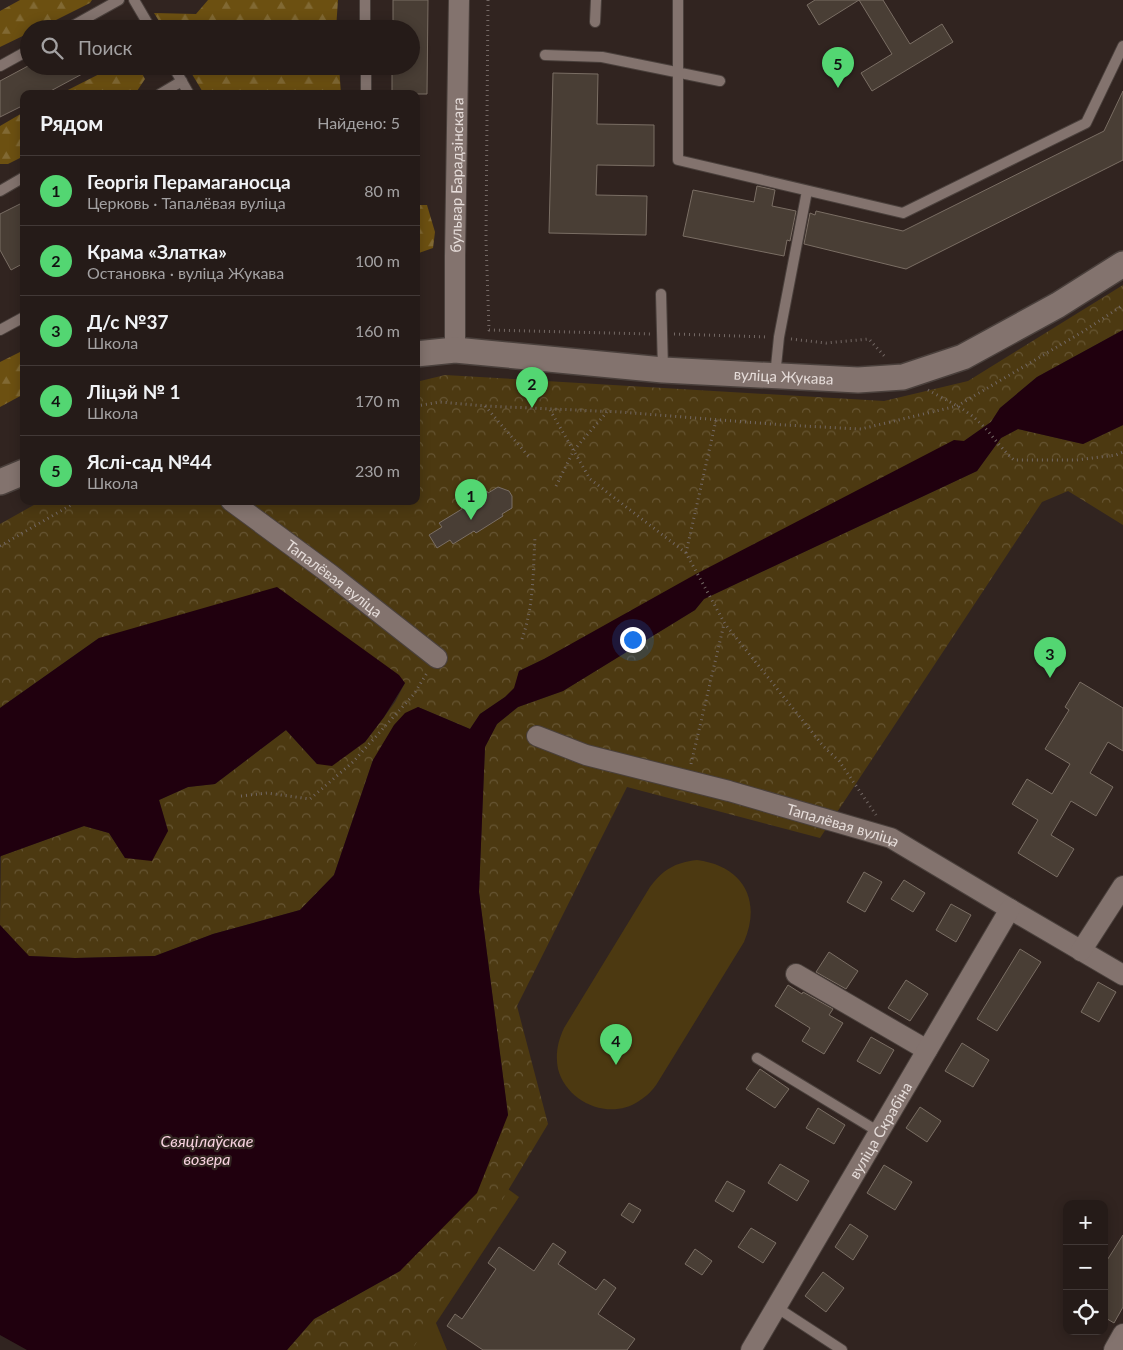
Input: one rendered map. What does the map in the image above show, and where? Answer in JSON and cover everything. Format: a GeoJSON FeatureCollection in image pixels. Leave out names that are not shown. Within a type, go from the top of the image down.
{"type":"FeatureCollection","features":[{"type":"Feature","properties":{"kind":"street","name":"бульвар Барадзінскага"},"geometry":{"type":"LineString","coordinates":[[455,350],[454,256],[459,0]]}},
{"type":"Feature","properties":{"kind":"street","name":"вуліца Жукава"},"geometry":{"type":"LineString","coordinates":[[420,354],[455,350],[663,370],[858,380],[903,377],[962,357],[1058,305],[1123,264]]}},
{"type":"Feature","properties":{"kind":"street"},"geometry":{"type":"LineString","coordinates":[[0,482],[20,474]]}},
{"type":"Feature","properties":{"kind":"street","name":"Тапалёвая вуліца"},"geometry":{"type":"LineString","coordinates":[[236,505],[315,563],[437,658]]}},
{"type":"Feature","properties":{"kind":"street","name":"Тапалёвая вуліца"},"geometry":{"type":"LineString","coordinates":[[537,736],[586,755],[729,791],[891,838],[1123,975]]}},
{"type":"Feature","properties":{"kind":"street"},"geometry":{"type":"LineString","coordinates":[[1081,951],[1123,886]]}},
{"type":"Feature","properties":{"kind":"street","name":"вуліца Скрабіна"},"geometry":{"type":"LineString","coordinates":[[751,1350],[1010,910]]}},
{"type":"Feature","properties":{"kind":"street"},"geometry":{"type":"LineString","coordinates":[[796,974],[927,1050]]}},
{"type":"Feature","properties":{"kind":"street"},"geometry":{"type":"LineString","coordinates":[[1114,1350],[1123,1334]]}},
{"type":"Feature","properties":{"kind":"lane"},"geometry":{"type":"LineString","coordinates":[[83,20],[118,0]]}},
{"type":"Feature","properties":{"kind":"lane"},"geometry":{"type":"LineString","coordinates":[[134,0],[146,20]]}},
{"type":"Feature","properties":{"kind":"lane"},"geometry":{"type":"LineString","coordinates":[[365,0],[365,20]]}},
{"type":"Feature","properties":{"kind":"lane"},"geometry":{"type":"LineString","coordinates":[[595,22],[596,0]]}},
{"type":"Feature","properties":{"kind":"lane"},"geometry":{"type":"LineString","coordinates":[[678,0],[678,160],[903,213],[1086,123],[1123,46]]}},
{"type":"Feature","properties":{"kind":"lane"},"geometry":{"type":"LineString","coordinates":[[0,66],[20,55]]}},
{"type":"Feature","properties":{"kind":"lane"},"geometry":{"type":"LineString","coordinates":[[545,55],[602,57],[720,81]]}},
{"type":"Feature","properties":{"kind":"lane"},"geometry":{"type":"LineString","coordinates":[[178,75],[187,90]]}},
{"type":"Feature","properties":{"kind":"lane"},"geometry":{"type":"LineString","coordinates":[[366,75],[366,90]]}},
{"type":"Feature","properties":{"kind":"lane"},"geometry":{"type":"LineString","coordinates":[[167,90],[182,81]]}},
{"type":"Feature","properties":{"kind":"lane"},"geometry":{"type":"LineString","coordinates":[[0,191],[20,179]]}},
{"type":"Feature","properties":{"kind":"lane"},"geometry":{"type":"LineString","coordinates":[[775,376],[780,338],[807,190]]}},
{"type":"Feature","properties":{"kind":"lane"},"geometry":{"type":"LineString","coordinates":[[661,294],[663,370]]}},
{"type":"Feature","properties":{"kind":"lane"},"geometry":{"type":"LineString","coordinates":[[0,330],[20,319]]}},
{"type":"Feature","properties":{"kind":"lane"},"geometry":{"type":"LineString","coordinates":[[757,1058],[879,1132]]}},
{"type":"Feature","properties":{"kind":"lane"},"geometry":{"type":"LineString","coordinates":[[776,1307],[842,1350]]}},
{"type":"Feature","properties":{"kind":"path"},"geometry":{"type":"LineString","coordinates":[[488,0],[486,240],[489,330],[780,338],[826,342],[869,339]]}},
{"type":"Feature","properties":{"kind":"path"},"geometry":{"type":"LineString","coordinates":[[420,405],[440,402],[784,425],[861,428],[957,406],[1084,331],[1123,305]]}},
{"type":"Feature","properties":{"kind":"path"},"geometry":{"type":"LineString","coordinates":[[485,406],[530,458]]}},
{"type":"Feature","properties":{"kind":"path"},"geometry":{"type":"LineString","coordinates":[[550,409],[590,478],[686,553],[724,624],[824,747],[839,761],[891,838]]}},
{"type":"Feature","properties":{"kind":"path"},"geometry":{"type":"LineString","coordinates":[[556,486],[574,450],[607,412]]}},
{"type":"Feature","properties":{"kind":"path"},"geometry":{"type":"LineString","coordinates":[[686,553],[716,420]]}},
{"type":"Feature","properties":{"kind":"path"},"geometry":{"type":"LineString","coordinates":[[978,420],[1002,449],[1014,460],[1076,460],[1116,455],[1123,452]]}},
{"type":"Feature","properties":{"kind":"path"},"geometry":{"type":"LineString","coordinates":[[0,546],[71,505]]}},
{"type":"Feature","properties":{"kind":"path"},"geometry":{"type":"LineString","coordinates":[[522,639],[527,626],[532,588],[535,536]]}},
{"type":"Feature","properties":{"kind":"path"},"geometry":{"type":"LineString","coordinates":[[688,780],[724,624]]}},
{"type":"Feature","properties":{"kind":"path"},"geometry":{"type":"LineString","coordinates":[[242,796],[267,793],[310,800],[353,762],[414,694],[437,658]]}},
{"type":"Feature","properties":{"kind":"green space"},"geometry":{"type":"Polygon","coordinates":[[[20,0],[92,0],[90,3],[56,20],[20,20],[20,37],[0,47],[0,11],[20,0]]]}},
{"type":"Feature","properties":{"kind":"green space"},"geometry":{"type":"Polygon","coordinates":[[[208,0],[338,0],[337,20],[158,20],[154,13],[196,14],[208,0]]]}},
{"type":"Feature","properties":{"kind":"green space"},"geometry":{"type":"Polygon","coordinates":[[[97,75],[143,75],[145,79],[138,90],[68,90],[97,75]]]}},
{"type":"Feature","properties":{"kind":"green space"},"geometry":{"type":"Polygon","coordinates":[[[192,75],[340,75],[341,90],[202,90],[192,75]]]}},
{"type":"Feature","properties":{"kind":"green space"},"geometry":{"type":"Polygon","coordinates":[[[20,114],[20,158],[8,164],[0,164],[0,126],[20,114]]]}},
{"type":"Feature","properties":{"kind":"green space"},"geometry":{"type":"Polygon","coordinates":[[[420,205],[427,205],[435,232],[433,248],[420,253],[420,205]]]}},
{"type":"Feature","properties":{"kind":"green space"},"geometry":{"type":"Polygon","coordinates":[[[1123,285],[1123,330],[1037,377],[1000,408],[991,422],[964,441],[519,671],[515,688],[480,714],[470,729],[418,707],[373,760],[334,875],[300,910],[213,934],[155,956],[75,958],[28,956],[0,925],[1,856],[84,826],[109,833],[125,858],[168,831],[159,800],[188,787],[215,784],[286,730],[317,764],[365,742],[395,702],[405,683],[99,638],[0,708],[0,524],[34,505],[420,505],[420,381],[445,375],[884,401],[968,381],[1123,285]]]}},
{"type":"Feature","properties":{"kind":"green space"},"geometry":{"type":"Polygon","coordinates":[[[20,352],[20,396],[0,407],[0,362],[20,352]]]}},
{"type":"Feature","properties":{"kind":"green space"},"geometry":{"type":"Polygon","coordinates":[[[1123,425],[1123,525],[1068,491],[1042,502],[820,838],[627,787],[517,1006],[548,1124],[412,1350],[287,1350],[314,1319],[400,1271],[508,1115],[479,892],[485,747],[497,724],[518,707],[563,691],[695,610],[704,599],[977,471],[1001,438],[1018,429],[1083,444],[1123,425]]]}},
{"type":"Feature","properties":{"kind":"green space"},"geometry":{"type":"Polygon","coordinates":[[[697,860],[726,869],[737,878],[744,888],[749,899],[751,912],[744,942],[652,1090],[642,1099],[628,1107],[603,1109],[591,1105],[570,1091],[558,1069],[558,1048],[564,1028],[650,887],[670,868],[697,860]]]}},
{"type":"Feature","properties":{"kind":"green space"},"geometry":{"type":"Polygon","coordinates":[[[504,1186],[519,1197],[436,1323],[447,1350],[388,1350],[504,1186]]]}},
{"type":"Feature","properties":{"kind":"water","name":"Свяцілаўскае возера"},"geometry":{"type":"Polygon","coordinates":[[[1123,330],[1123,425],[1083,444],[1018,429],[1001,438],[977,471],[704,599],[695,610],[563,691],[518,707],[497,724],[485,747],[479,892],[508,1115],[477,1193],[400,1271],[314,1319],[287,1350],[27,1350],[0,1335],[0,925],[29,956],[75,958],[155,956],[213,934],[300,910],[334,875],[373,760],[394,725],[405,713],[418,707],[470,729],[480,714],[505,697],[514,688],[519,671],[696,574],[954,440],[964,441],[991,422],[1000,408],[1037,377],[1123,330]]]}},
{"type":"Feature","properties":{"kind":"water"},"geometry":{"type":"Polygon","coordinates":[[[277,587],[399,675],[405,683],[384,717],[365,742],[332,766],[317,764],[286,730],[215,784],[188,787],[159,800],[168,831],[152,861],[125,858],[109,833],[84,826],[0,857],[0,708],[99,638],[277,587]]]}},
{"type":"Feature","properties":{"kind":"building"},"geometry":{"type":"Polygon","coordinates":[[[393,0],[428,0],[427,94],[420,94],[420,90],[392,90],[392,75],[420,75],[420,20],[393,20],[393,0]]]}},
{"type":"Feature","properties":{"kind":"building"},"geometry":{"type":"Polygon","coordinates":[[[815,0],[859,0],[819,25],[807,5],[815,0]]]}},
{"type":"Feature","properties":{"kind":"building"},"geometry":{"type":"Polygon","coordinates":[[[859,0],[883,0],[910,44],[942,24],[953,42],[872,91],[861,73],[892,54],[859,0]]]}},
{"type":"Feature","properties":{"kind":"building"},"geometry":{"type":"Polygon","coordinates":[[[20,70],[20,75],[80,75],[52,90],[20,90],[20,107],[0,117],[0,81],[20,70]]]}},
{"type":"Feature","properties":{"kind":"building"},"geometry":{"type":"Polygon","coordinates":[[[553,73],[598,74],[597,124],[654,125],[654,166],[597,165],[596,195],[647,196],[646,235],[549,233],[553,73]]]}},
{"type":"Feature","properties":{"kind":"building"},"geometry":{"type":"Polygon","coordinates":[[[1123,91],[1123,160],[906,269],[804,244],[810,213],[815,215],[816,211],[903,231],[1104,131],[1123,91]]]}},
{"type":"Feature","properties":{"kind":"building"},"geometry":{"type":"Polygon","coordinates":[[[757,186],[775,190],[772,206],[796,211],[790,241],[787,240],[784,256],[683,236],[693,190],[754,202],[757,186]]]}},
{"type":"Feature","properties":{"kind":"building"},"geometry":{"type":"Polygon","coordinates":[[[20,204],[20,265],[11,270],[0,250],[0,214],[20,204]]]}},
{"type":"Feature","properties":{"kind":"building"},"geometry":{"type":"Polygon","coordinates":[[[498,487],[509,491],[512,496],[512,508],[476,533],[474,531],[453,544],[450,540],[437,548],[429,535],[442,527],[439,523],[487,491],[488,493],[498,487]]]}},
{"type":"Feature","properties":{"kind":"building"},"geometry":{"type":"Polygon","coordinates":[[[1080,682],[1123,708],[1123,751],[1108,742],[1090,773],[1113,787],[1096,816],[1071,801],[1051,835],[1074,849],[1057,877],[1018,853],[1038,820],[1012,804],[1027,779],[1052,794],[1070,764],[1045,749],[1069,710],[1065,707],[1080,682]]]}},
{"type":"Feature","properties":{"kind":"building"},"geometry":{"type":"Polygon","coordinates":[[[864,872],[882,882],[865,912],[847,902],[864,872]]]}},
{"type":"Feature","properties":{"kind":"building"},"geometry":{"type":"Polygon","coordinates":[[[904,880],[925,893],[913,912],[891,899],[904,880]]]}},
{"type":"Feature","properties":{"kind":"building"},"geometry":{"type":"Polygon","coordinates":[[[951,904],[971,915],[956,942],[936,930],[951,904]]]}},
{"type":"Feature","properties":{"kind":"building"},"geometry":{"type":"Polygon","coordinates":[[[1020,949],[1041,962],[997,1031],[977,1019],[1020,949]]]}},
{"type":"Feature","properties":{"kind":"building"},"geometry":{"type":"Polygon","coordinates":[[[829,952],[858,971],[846,989],[816,972],[829,952]]]}},
{"type":"Feature","properties":{"kind":"building"},"geometry":{"type":"Polygon","coordinates":[[[906,980],[928,994],[910,1021],[888,1008],[906,980]]]}},
{"type":"Feature","properties":{"kind":"building"},"geometry":{"type":"Polygon","coordinates":[[[1098,982],[1116,992],[1099,1022],[1081,1012],[1098,982]]]}},
{"type":"Feature","properties":{"kind":"building"},"geometry":{"type":"Polygon","coordinates":[[[788,985],[833,1009],[829,1015],[843,1023],[824,1054],[802,1041],[810,1028],[775,1006],[788,985]]]}},
{"type":"Feature","properties":{"kind":"building"},"geometry":{"type":"Polygon","coordinates":[[[871,1037],[894,1050],[880,1074],[857,1061],[871,1037]]]}},
{"type":"Feature","properties":{"kind":"building"},"geometry":{"type":"Polygon","coordinates":[[[962,1043],[989,1060],[973,1087],[945,1071],[962,1043]]]}},
{"type":"Feature","properties":{"kind":"building"},"geometry":{"type":"Polygon","coordinates":[[[760,1069],[789,1089],[775,1108],[746,1089],[760,1069]]]}},
{"type":"Feature","properties":{"kind":"building"},"geometry":{"type":"Polygon","coordinates":[[[920,1107],[941,1121],[927,1142],[906,1128],[920,1107]]]}},
{"type":"Feature","properties":{"kind":"building"},"geometry":{"type":"Polygon","coordinates":[[[818,1108],[845,1125],[834,1144],[806,1128],[818,1108]]]}},
{"type":"Feature","properties":{"kind":"building"},"geometry":{"type":"Polygon","coordinates":[[[780,1164],[809,1181],[797,1201],[768,1183],[780,1164]]]}},
{"type":"Feature","properties":{"kind":"building"},"geometry":{"type":"Polygon","coordinates":[[[884,1165],[912,1182],[895,1210],[867,1193],[884,1165]]]}},
{"type":"Feature","properties":{"kind":"building"},"geometry":{"type":"Polygon","coordinates":[[[727,1181],[745,1191],[733,1212],[715,1201],[727,1181]]]}},
{"type":"Feature","properties":{"kind":"building"},"geometry":{"type":"Polygon","coordinates":[[[629,1203],[641,1210],[633,1223],[621,1215],[629,1203]]]}},
{"type":"Feature","properties":{"kind":"building"},"geometry":{"type":"Polygon","coordinates":[[[850,1224],[868,1236],[853,1260],[835,1247],[850,1224]]]}},
{"type":"Feature","properties":{"kind":"building"},"geometry":{"type":"Polygon","coordinates":[[[751,1228],[776,1243],[763,1263],[738,1247],[751,1228]]]}},
{"type":"Feature","properties":{"kind":"building"},"geometry":{"type":"Polygon","coordinates":[[[1123,1235],[1123,1307],[1114,1323],[1108,1319],[1108,1259],[1123,1235]]]}},
{"type":"Feature","properties":{"kind":"building"},"geometry":{"type":"Polygon","coordinates":[[[553,1243],[566,1252],[558,1264],[596,1290],[604,1279],[616,1288],[598,1314],[635,1339],[627,1350],[483,1350],[447,1326],[455,1314],[462,1319],[496,1269],[488,1263],[499,1247],[534,1271],[553,1243]]]}},
{"type":"Feature","properties":{"kind":"building"},"geometry":{"type":"Polygon","coordinates":[[[695,1249],[712,1261],[702,1275],[685,1264],[695,1249]]]}},
{"type":"Feature","properties":{"kind":"building"},"geometry":{"type":"Polygon","coordinates":[[[823,1272],[844,1288],[826,1312],[805,1296],[823,1272]]]}},
{"type":"Feature","properties":{"kind":"place","name":"Яслі-сад №44"},"geometry":{"type":"Point","coordinates":[838,88]}},
{"type":"Feature","properties":{"kind":"place","name":"Крама «Златка»"},"geometry":{"type":"Point","coordinates":[532,408]}},
{"type":"Feature","properties":{"kind":"place","name":"Георгія Перамаганосца"},"geometry":{"type":"Point","coordinates":[471,520]}},
{"type":"Feature","properties":{"kind":"place","name":"Д/с №37"},"geometry":{"type":"Point","coordinates":[1050,678]}},
{"type":"Feature","properties":{"kind":"place","name":"Ліцэй № 1"},"geometry":{"type":"Point","coordinates":[616,1065]}}]}
